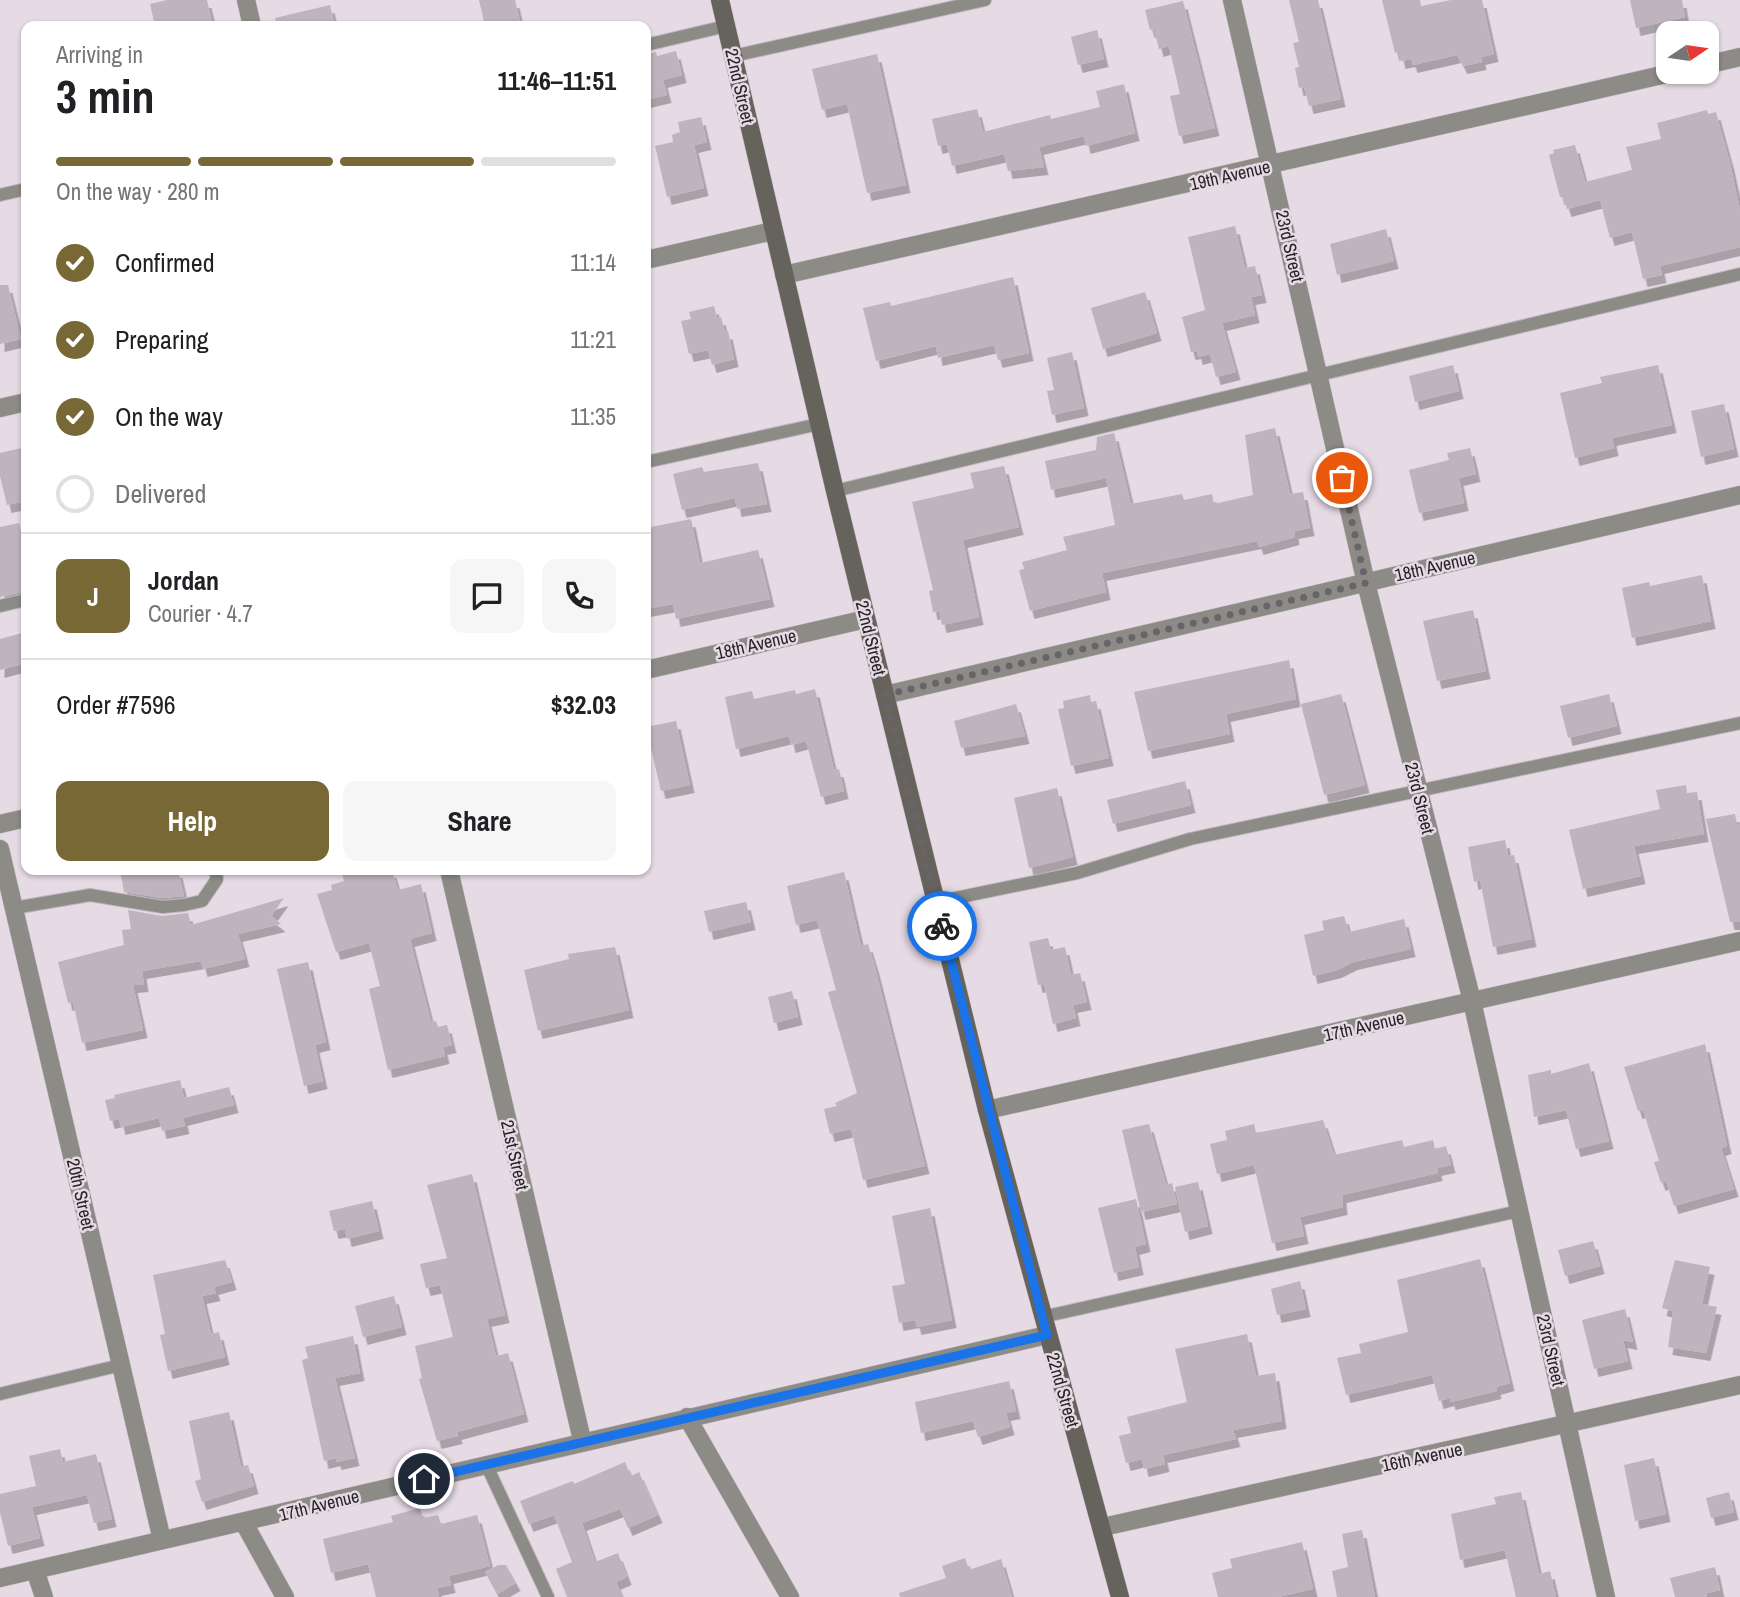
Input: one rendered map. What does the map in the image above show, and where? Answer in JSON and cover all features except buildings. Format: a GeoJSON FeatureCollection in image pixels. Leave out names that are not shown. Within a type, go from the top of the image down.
{"type":"FeatureCollection","features":[{"type":"Feature","properties":{"kind":"street"},"geometry":{"type":"LineString","coordinates":[[246,0],[252,21]]}},
{"type":"Feature","properties":{"kind":"street","name":"22nd Street"},"geometry":{"type":"LineString","coordinates":[[720,0],[835,491],[987,1110],[1120,1597]]}},
{"type":"Feature","properties":{"kind":"street","name":"23rd Street"},"geometry":{"type":"LineString","coordinates":[[1232,0],[1366,583],[1472,1001],[1606,1597]]}},
{"type":"Feature","properties":{"kind":"street"},"geometry":{"type":"LineString","coordinates":[[1719,62],[1740,57]]}},
{"type":"Feature","properties":{"kind":"street","name":"19th Avenue"},"geometry":{"type":"LineString","coordinates":[[784,275],[1656,76]]}},
{"type":"Feature","properties":{"kind":"street"},"geometry":{"type":"LineString","coordinates":[[651,259],[774,231]]}},
{"type":"Feature","properties":{"kind":"street"},"geometry":{"type":"LineString","coordinates":[[0,408],[21,403]]}},
{"type":"Feature","properties":{"kind":"street","name":"18th Avenue"},"geometry":{"type":"LineString","coordinates":[[885,695],[1740,495]]}},
{"type":"Feature","properties":{"kind":"street","name":"18th Avenue"},"geometry":{"type":"LineString","coordinates":[[651,669],[866,619]]}},
{"type":"Feature","properties":{"kind":"street"},"geometry":{"type":"LineString","coordinates":[[0,824],[21,819]]}},
{"type":"Feature","properties":{"kind":"street","name":"20th Street"},"geometry":{"type":"LineString","coordinates":[[0,849],[162,1540]]}},
{"type":"Feature","properties":{"kind":"street","name":"21st Street"},"geometry":{"type":"LineString","coordinates":[[450,875],[582,1440]]}},
{"type":"Feature","properties":{"kind":"street","name":"17th Avenue"},"geometry":{"type":"LineString","coordinates":[[987,1110],[1740,941]]}},
{"type":"Feature","properties":{"kind":"street","name":"17th Avenue"},"geometry":{"type":"LineString","coordinates":[[0,1578],[243,1523],[582,1440],[1047,1335]]}},
{"type":"Feature","properties":{"kind":"street","name":"16th Avenue"},"geometry":{"type":"LineString","coordinates":[[1103,1527],[1740,1385]]}},
{"type":"Feature","properties":{"kind":"street"},"geometry":{"type":"LineString","coordinates":[[687,1417],[790,1597]]}},
{"type":"Feature","properties":{"kind":"street"},"geometry":{"type":"LineString","coordinates":[[243,1523],[285,1597]]}},
{"type":"Feature","properties":{"kind":"street"},"geometry":{"type":"LineString","coordinates":[[35,1570],[44,1597]]}},
{"type":"Feature","properties":{"kind":"lane"},"geometry":{"type":"LineString","coordinates":[[733,55],[985,0]]}},
{"type":"Feature","properties":{"kind":"lane"},"geometry":{"type":"LineString","coordinates":[[651,44],[726,26]]}},
{"type":"Feature","properties":{"kind":"lane"},"geometry":{"type":"LineString","coordinates":[[0,195],[21,190]]}},
{"type":"Feature","properties":{"kind":"lane"},"geometry":{"type":"LineString","coordinates":[[835,491],[1740,274]]}},
{"type":"Feature","properties":{"kind":"lane"},"geometry":{"type":"LineString","coordinates":[[651,461],[819,424]]}},
{"type":"Feature","properties":{"kind":"lane"},"geometry":{"type":"LineString","coordinates":[[0,606],[21,601]]}},
{"type":"Feature","properties":{"kind":"lane"},"geometry":{"type":"LineString","coordinates":[[936,902],[1077,873],[1190,839],[1740,723]]}},
{"type":"Feature","properties":{"kind":"lane"},"geometry":{"type":"LineString","coordinates":[[13,908],[90,895],[163,906],[184,905],[202,901],[217,879],[216,875]]}},
{"type":"Feature","properties":{"kind":"lane"},"geometry":{"type":"LineString","coordinates":[[1042,1317],[1519,1211]]}},
{"type":"Feature","properties":{"kind":"lane"},"geometry":{"type":"LineString","coordinates":[[0,1394],[121,1365]]}},
{"type":"Feature","properties":{"kind":"lane"},"geometry":{"type":"LineString","coordinates":[[486,1464],[548,1597]]}},
{"type":"Feature","properties":{"kind":"way so far"},"geometry":{"type":"LineString","coordinates":[[942,926],[885,695],[1366,583],[1342,478]]}},
{"type":"Feature","properties":{"kind":"route"},"geometry":{"type":"LineString","coordinates":[[424,1479],[582,1440],[1047,1335],[987,1110],[942,926]]}}]}
